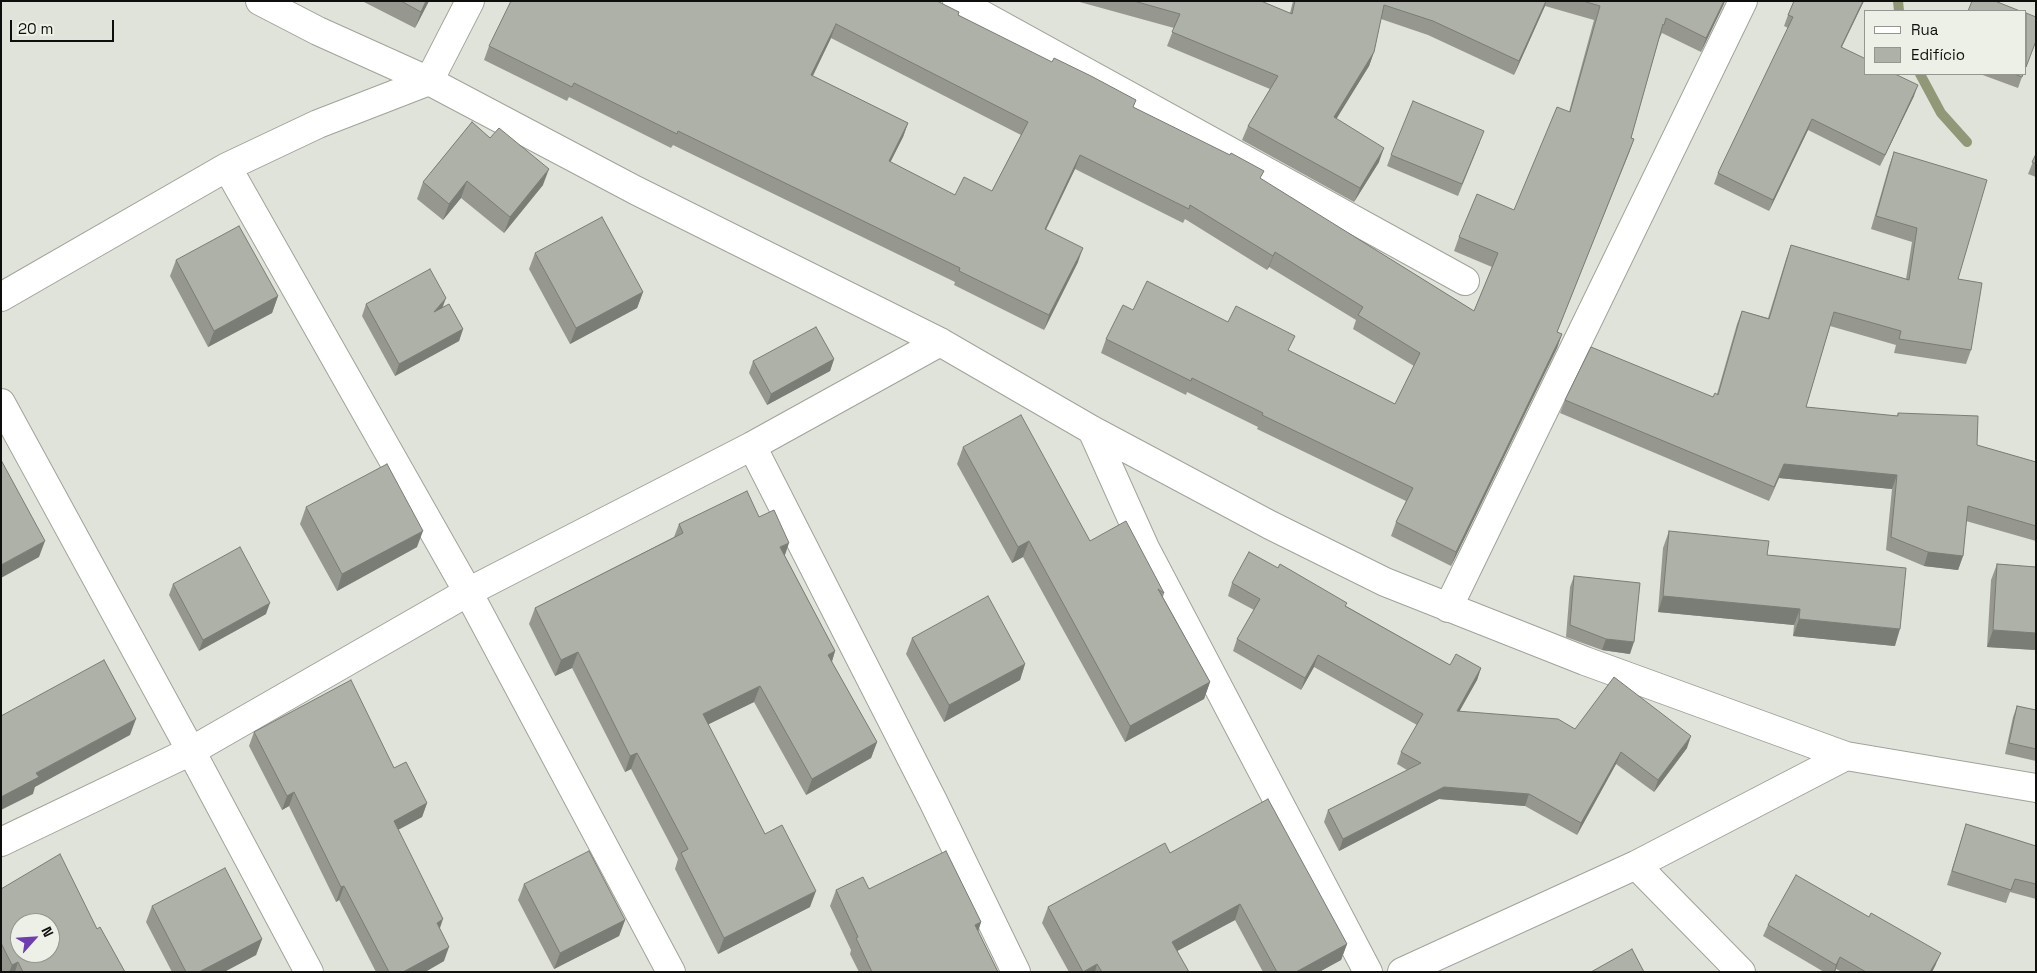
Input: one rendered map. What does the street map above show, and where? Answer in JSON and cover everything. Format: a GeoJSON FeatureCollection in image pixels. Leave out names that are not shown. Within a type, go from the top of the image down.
{"type":"FeatureCollection","features":[{"type":"Feature","properties":{"kind":"street"},"geometry":{"type":"LineString","coordinates":[[260,1],[318,31],[429,81],[635,190],[940,342],[1092,430],[1270,525],[1385,582],[1585,661],[1846,756],[2036,788]]}},
{"type":"Feature","properties":{"kind":"street"},"geometry":{"type":"LineString","coordinates":[[1,298],[227,167],[318,124],[429,81],[470,1]]}},
{"type":"Feature","properties":{"kind":"street"},"geometry":{"type":"LineString","coordinates":[[957,1],[1465,281]]}},
{"type":"Feature","properties":{"kind":"street"},"geometry":{"type":"LineString","coordinates":[[1448,608],[1743,1]]}},
{"type":"Feature","properties":{"kind":"street"},"geometry":{"type":"LineString","coordinates":[[227,167],[468,592],[671,972]]}},
{"type":"Feature","properties":{"kind":"street"},"geometry":{"type":"LineString","coordinates":[[1,842],[191,751],[468,592],[752,446],[940,342]]}},
{"type":"Feature","properties":{"kind":"street"},"geometry":{"type":"LineString","coordinates":[[1,403],[309,972]]}},
{"type":"Feature","properties":{"kind":"street"},"geometry":{"type":"LineString","coordinates":[[1092,430],[1145,548],[1368,972]]}},
{"type":"Feature","properties":{"kind":"street"},"geometry":{"type":"LineString","coordinates":[[752,446],[933,801],[1016,972]]}},
{"type":"Feature","properties":{"kind":"street"},"geometry":{"type":"LineString","coordinates":[[1402,972],[1636,866],[1846,756]]}},
{"type":"Feature","properties":{"kind":"street"},"geometry":{"type":"LineString","coordinates":[[1636,866],[1741,972]]}},
{"type":"Feature","properties":{"kind":"building"},"geometry":{"type":"Polygon","coordinates":[[[401,1],[426,1],[421,12],[401,1]]]}},
{"type":"Feature","properties":{"kind":"building"},"geometry":{"type":"Polygon","coordinates":[[[511,1],[937,1],[959,12],[958,15],[1052,62],[1054,58],[1091,76],[1136,100],[1133,107],[1230,155],[1231,153],[1264,171],[1260,178],[1474,311],[1498,253],[1459,237],[1477,194],[1514,210],[1557,107],[1570,112],[1600,6],[1583,1],[1724,1],[1706,38],[1666,18],[1663,24],[1631,138],[1634,139],[1557,332],[1562,334],[1456,552],[1396,522],[1413,488],[1262,415],[1263,413],[1192,378],[1191,381],[1106,339],[1123,305],[1133,310],[1147,281],[1228,322],[1236,306],[1295,336],[1288,350],[1395,404],[1420,353],[1358,315],[1363,307],[1275,252],[1273,256],[1190,205],[1189,209],[1080,155],[1045,229],[1083,248],[1049,315],[959,271],[960,268],[678,131],[677,134],[574,83],[572,87],[489,46],[511,1]],[[836,24],[811,75],[908,123],[889,161],[955,195],[964,177],[992,191],[1028,122],[836,24]]]}},
{"type":"Feature","properties":{"kind":"building"},"geometry":{"type":"Polygon","coordinates":[[[1134,1],[1261,1],[1292,14],[1295,1],[1546,1],[1519,61],[1433,21],[1384,5],[1374,52],[1334,117],[1384,148],[1360,188],[1248,126],[1278,76],[1172,32],[1180,14],[1134,1]]]}},
{"type":"Feature","properties":{"kind":"building"},"geometry":{"type":"Polygon","coordinates":[[[1794,1],[1863,1],[1841,47],[1864,58],[1864,75],[1897,75],[1918,85],[1885,155],[1812,119],[1773,200],[1718,173],[1793,17],[1788,15],[1794,1]]]}},
{"type":"Feature","properties":{"kind":"building"},"geometry":{"type":"Polygon","coordinates":[[[1972,1],[1995,1],[2018,10],[1968,10],[1972,1]]]}},
{"type":"Feature","properties":{"kind":"building"},"geometry":{"type":"Polygon","coordinates":[[[2027,13],[2036,17],[2036,41],[2027,64],[2027,13]]]}},
{"type":"Feature","properties":{"kind":"building"},"geometry":{"type":"Polygon","coordinates":[[[1413,101],[1484,131],[1462,184],[1391,155],[1413,101]]]}},
{"type":"Feature","properties":{"kind":"building"},"geometry":{"type":"Polygon","coordinates":[[[472,122],[490,138],[499,128],[549,169],[510,217],[467,181],[449,204],[423,182],[472,122]]]}},
{"type":"Feature","properties":{"kind":"building"},"geometry":{"type":"Polygon","coordinates":[[[1894,152],[1987,180],[1958,279],[1982,283],[1971,350],[1899,339],[1901,331],[1834,312],[1806,407],[1898,416],[1898,413],[1978,416],[1977,445],[2036,462],[2036,526],[1968,506],[1963,556],[1928,552],[1891,537],[1897,475],[1784,464],[1774,487],[1565,400],[1591,347],[1713,397],[1715,393],[1718,395],[1742,311],[1769,319],[1791,245],[1909,280],[1917,228],[1876,216],[1894,152]]]}},
{"type":"Feature","properties":{"kind":"building"},"geometry":{"type":"Polygon","coordinates":[[[2036,154],[2036,164],[2032,162],[2036,154]]]}},
{"type":"Feature","properties":{"kind":"building"},"geometry":{"type":"Polygon","coordinates":[[[602,217],[643,292],[576,328],[535,253],[602,217]]]}},
{"type":"Feature","properties":{"kind":"building"},"geometry":{"type":"Polygon","coordinates":[[[239,226],[278,296],[214,331],[176,260],[239,226]]]}},
{"type":"Feature","properties":{"kind":"building"},"geometry":{"type":"Polygon","coordinates":[[[430,269],[446,298],[434,312],[449,304],[463,329],[399,364],[366,304],[430,269]]]}},
{"type":"Feature","properties":{"kind":"building"},"geometry":{"type":"Polygon","coordinates":[[[816,327],[834,359],[771,394],[753,361],[816,327]]]}},
{"type":"Feature","properties":{"kind":"building"},"geometry":{"type":"Polygon","coordinates":[[[1021,415],[1090,541],[1126,521],[1164,593],[1158,589],[1210,682],[1130,726],[1029,541],[1018,547],[963,447],[1021,415]]]}},
{"type":"Feature","properties":{"kind":"building"},"geometry":{"type":"Polygon","coordinates":[[[1,460],[45,541],[1,565],[1,460]]]}},
{"type":"Feature","properties":{"kind":"building"},"geometry":{"type":"Polygon","coordinates":[[[387,464],[423,531],[342,574],[306,507],[387,464]]]}},
{"type":"Feature","properties":{"kind":"building"},"geometry":{"type":"Polygon","coordinates":[[[747,491],[759,517],[774,510],[789,543],[780,547],[835,651],[828,655],[877,742],[812,779],[760,686],[703,714],[765,834],[782,825],[816,891],[724,938],[681,853],[688,849],[637,753],[630,756],[578,652],[561,660],[535,608],[683,533],[679,524],[747,491]]]}},
{"type":"Feature","properties":{"kind":"building"},"geometry":{"type":"Polygon","coordinates":[[[1669,531],[1769,541],[1767,555],[1906,568],[1900,629],[1799,619],[1800,609],[1663,596],[1669,531]]]}},
{"type":"Feature","properties":{"kind":"building"},"geometry":{"type":"Polygon","coordinates":[[[240,547],[270,603],[203,640],[173,584],[240,547]]]}},
{"type":"Feature","properties":{"kind":"building"},"geometry":{"type":"Polygon","coordinates":[[[1249,552],[1278,568],[1280,564],[1347,603],[1345,606],[1450,665],[1456,654],[1481,668],[1457,711],[1558,719],[1575,729],[1614,677],[1691,736],[1658,780],[1621,752],[1581,823],[1529,794],[1444,787],[1343,839],[1328,810],[1421,763],[1401,752],[1423,714],[1318,655],[1305,678],[1237,639],[1260,599],[1232,583],[1249,552]]]}},
{"type":"Feature","properties":{"kind":"building"},"geometry":{"type":"Polygon","coordinates":[[[1997,564],[2036,567],[2036,633],[1993,630],[1997,564]]]}},
{"type":"Feature","properties":{"kind":"building"},"geometry":{"type":"Polygon","coordinates":[[[1574,576],[1640,583],[1634,642],[1606,639],[1570,625],[1574,576]]]}},
{"type":"Feature","properties":{"kind":"building"},"geometry":{"type":"Polygon","coordinates":[[[988,596],[1025,664],[949,705],[912,638],[988,596]]]}},
{"type":"Feature","properties":{"kind":"building"},"geometry":{"type":"Polygon","coordinates":[[[104,660],[136,719],[36,773],[39,777],[1,797],[1,716],[104,660]]]}},
{"type":"Feature","properties":{"kind":"building"},"geometry":{"type":"Polygon","coordinates":[[[351,680],[394,768],[406,762],[427,803],[394,821],[443,919],[437,923],[449,947],[403,972],[389,972],[344,886],[341,887],[294,792],[287,796],[254,732],[351,680]]]}},
{"type":"Feature","properties":{"kind":"building"},"geometry":{"type":"Polygon","coordinates":[[[2017,706],[2036,710],[2036,749],[2009,743],[2017,706]]]}},
{"type":"Feature","properties":{"kind":"building"},"geometry":{"type":"Polygon","coordinates":[[[1268,799],[1347,944],[1296,972],[1277,972],[1240,904],[1172,942],[1189,972],[1102,972],[1097,964],[1083,972],[1048,907],[1165,843],[1170,853],[1268,799]]]}},
{"type":"Feature","properties":{"kind":"building"},"geometry":{"type":"Polygon","coordinates":[[[1966,824],[2036,846],[2036,884],[2015,879],[2011,890],[1952,871],[1966,824]]]}},
{"type":"Feature","properties":{"kind":"building"},"geometry":{"type":"Polygon","coordinates":[[[589,851],[625,920],[560,953],[524,884],[589,851]]]}},
{"type":"Feature","properties":{"kind":"building"},"geometry":{"type":"Polygon","coordinates":[[[946,851],[981,922],[975,925],[998,972],[872,972],[836,890],[863,877],[869,889],[946,851]]]}},
{"type":"Feature","properties":{"kind":"building"},"geometry":{"type":"Polygon","coordinates":[[[60,854],[97,929],[100,927],[125,972],[23,972],[18,963],[60,963],[60,913],[10,913],[10,961],[1,943],[1,889],[60,854]]]}},
{"type":"Feature","properties":{"kind":"building"},"geometry":{"type":"Polygon","coordinates":[[[225,868],[262,939],[199,972],[186,972],[152,906],[225,868]]]}},
{"type":"Feature","properties":{"kind":"building"},"geometry":{"type":"Polygon","coordinates":[[[1796,875],[1869,917],[1871,913],[1941,953],[1930,972],[1866,972],[1840,957],[1836,965],[1768,925],[1796,875]]]}},
{"type":"Feature","properties":{"kind":"building"},"geometry":{"type":"Polygon","coordinates":[[[1632,949],[1644,972],[1591,972],[1632,949]]]}},
{"type":"Feature","properties":{"kind":"waterway"},"geometry":{"type":"LineString","coordinates":[[1898,1],[1899,10]]}},
{"type":"Feature","properties":{"kind":"waterway"},"geometry":{"type":"LineString","coordinates":[[1921,75],[1941,113],[1967,142]]}}]}
